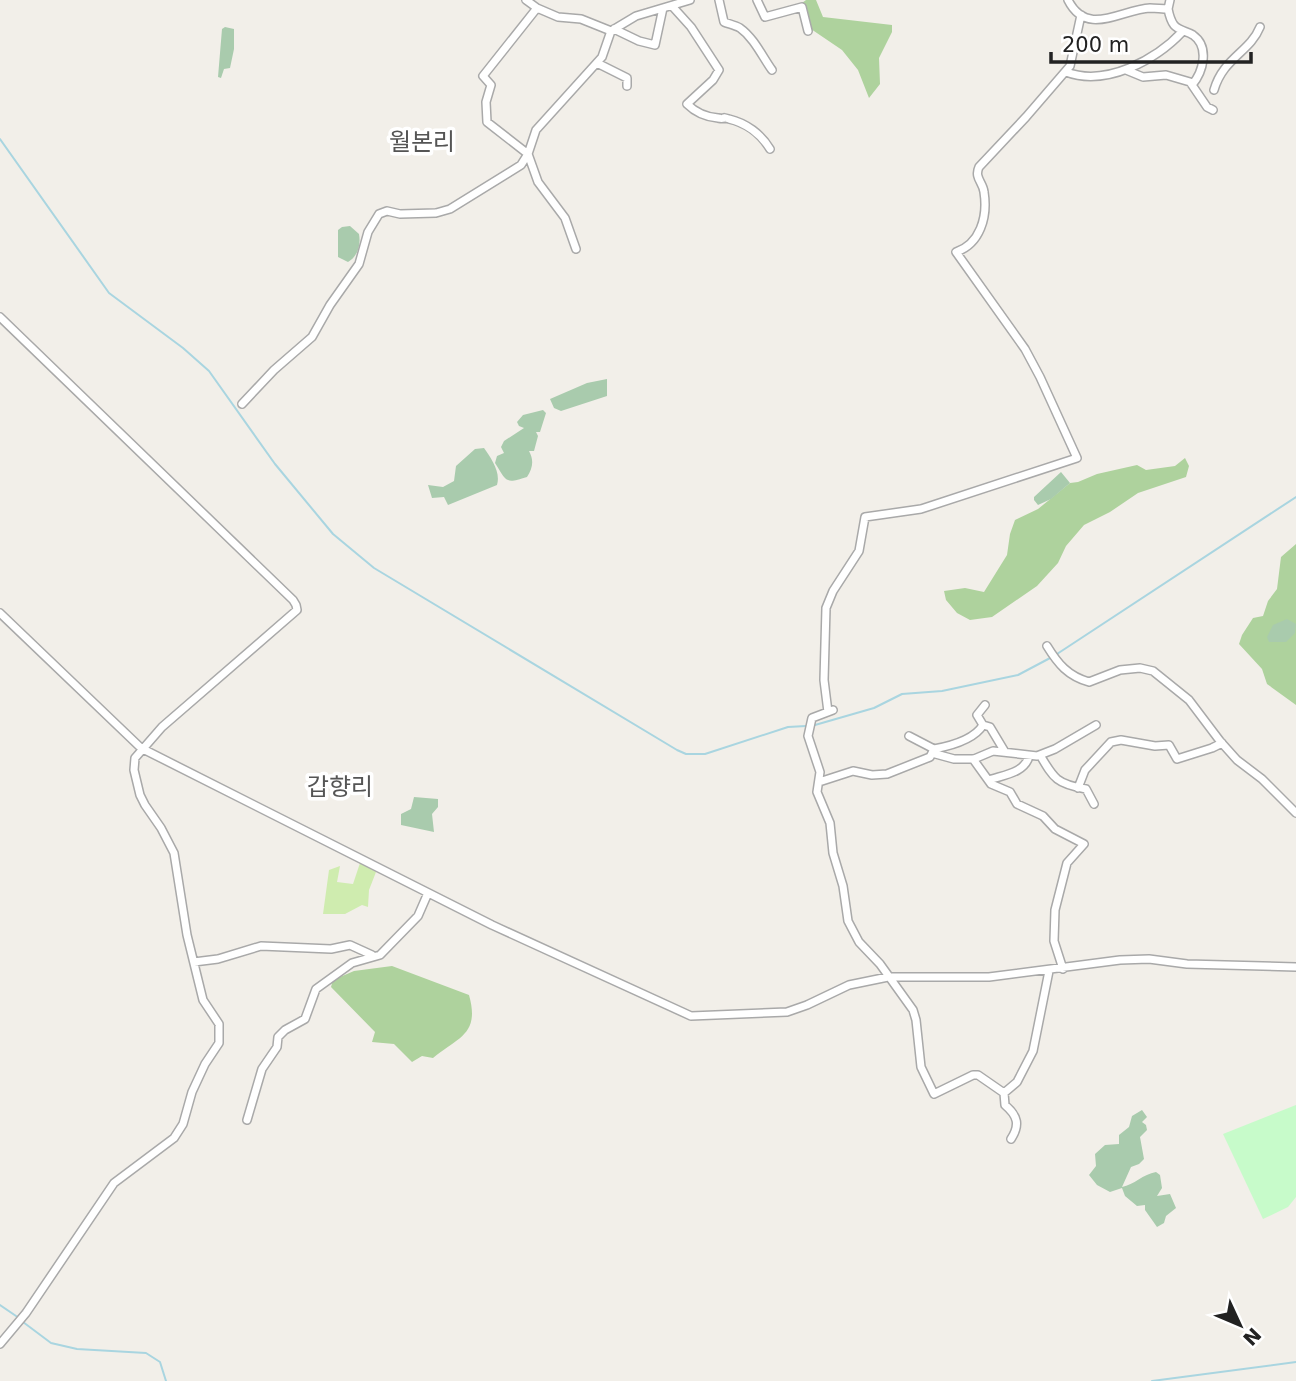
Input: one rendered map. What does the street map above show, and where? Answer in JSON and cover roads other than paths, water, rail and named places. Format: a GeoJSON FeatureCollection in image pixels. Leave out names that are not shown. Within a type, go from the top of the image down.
{"type":"FeatureCollection","features":[{"type":"Feature","properties":{"kind":"street"},"geometry":{"type":"LineString","coordinates":[[526,0],[558,18],[581,19],[655,45],[663,8]]}},
{"type":"Feature","properties":{"kind":"street"},"geometry":{"type":"LineString","coordinates":[[545,0],[483,76],[491,85],[486,102],[487,122],[528,154],[538,182],[565,218],[576,249]]}},
{"type":"Feature","properties":{"kind":"street"},"geometry":{"type":"LineString","coordinates":[[242,404],[274,370],[312,337],[330,304],[359,264],[368,232],[379,214],[387,211],[400,214],[436,213],[450,209],[516,170],[528,154],[536,130],[597,63],[605,51],[612,30],[636,16],[690,0]]}},
{"type":"Feature","properties":{"kind":"street"},"geometry":{"type":"LineString","coordinates":[[719,0],[724,22],[742,30],[772,70]]}},
{"type":"Feature","properties":{"kind":"street"},"geometry":{"type":"LineString","coordinates":[[757,0],[765,17],[802,7],[808,30]]}},
{"type":"Feature","properties":{"kind":"street"},"geometry":{"type":"LineString","coordinates":[[1068,0],[1089,19],[1109,19],[1149,8],[1168,9]]}},
{"type":"Feature","properties":{"kind":"street"},"geometry":{"type":"LineString","coordinates":[[1170,0],[1168,9],[1173,24],[1183,32],[1191,33],[1199,42],[1203,66],[1192,85]]}},
{"type":"Feature","properties":{"kind":"street"},"geometry":{"type":"LineString","coordinates":[[672,6],[691,27],[719,70],[687,104],[699,113],[728,118],[753,130],[764,139],[770,149]]}},
{"type":"Feature","properties":{"kind":"street"},"geometry":{"type":"LineString","coordinates":[[1004,1093],[976,1074],[934,1094],[921,1067],[915,1016],[905,996],[859,942],[848,921],[833,853],[830,823],[817,792],[820,772],[809,742],[808,731],[811,720],[831,711],[824,680],[826,608],[832,591],[859,551],[865,517],[921,509],[1077,458],[1030,357],[956,252],[970,246],[981,229],[985,197],[977,176],[979,167],[1066,72],[1073,60],[1082,15]]}},
{"type":"Feature","properties":{"kind":"street"},"geometry":{"type":"LineString","coordinates":[[1214,90],[1221,71],[1252,40],[1260,27]]}},
{"type":"Feature","properties":{"kind":"street"},"geometry":{"type":"LineString","coordinates":[[1066,72],[1084,77],[1126,70],[1170,45],[1183,32]]}},
{"type":"Feature","properties":{"kind":"street"},"geometry":{"type":"LineString","coordinates":[[597,63],[627,78],[627,86]]}},
{"type":"Feature","properties":{"kind":"street"},"geometry":{"type":"LineString","coordinates":[[1203,66],[1221,71]]}},
{"type":"Feature","properties":{"kind":"street"},"geometry":{"type":"LineString","coordinates":[[1126,70],[1143,77],[1166,75],[1190,82],[1207,107],[1213,110]]}},
{"type":"Feature","properties":{"kind":"street"},"geometry":{"type":"LineString","coordinates":[[0,317],[296,605],[295,614],[162,727],[135,758],[136,782],[145,805],[162,828],[174,853],[183,914],[194,962],[203,1000],[219,1024],[219,1043],[205,1064],[192,1092],[183,1124],[174,1138],[114,1183],[26,1313],[0,1344]]}},
{"type":"Feature","properties":{"kind":"street"},"geometry":{"type":"LineString","coordinates":[[0,613],[141,748],[428,893],[691,1016],[787,1012],[807,1006],[849,985],[888,977],[974,978],[1049,971],[1120,960],[1149,959],[1187,964],[1296,967]]}},
{"type":"Feature","properties":{"kind":"street"},"geometry":{"type":"LineString","coordinates":[[1048,648],[1056,662],[1068,673],[1089,681],[1120,670],[1140,668],[1153,671],[1189,699],[1222,743],[1296,813]]}},
{"type":"Feature","properties":{"kind":"street"},"geometry":{"type":"LineString","coordinates":[[985,705],[977,715],[983,725],[990,727],[1005,752]]}},
{"type":"Feature","properties":{"kind":"street"},"geometry":{"type":"LineString","coordinates":[[819,782],[853,771],[887,775],[930,757],[933,751],[968,739],[983,725]]}},
{"type":"Feature","properties":{"kind":"street"},"geometry":{"type":"LineString","coordinates":[[909,736],[948,759],[973,759],[991,751],[1029,756],[1040,755],[1071,741],[1096,725]]}},
{"type":"Feature","properties":{"kind":"street"},"geometry":{"type":"LineString","coordinates":[[1078,788],[1084,770],[1111,742],[1121,740],[1155,746],[1169,745],[1177,759],[1222,743]]}},
{"type":"Feature","properties":{"kind":"street"},"geometry":{"type":"LineString","coordinates":[[1040,755],[1060,783],[1086,789],[1094,804]]}},
{"type":"Feature","properties":{"kind":"street"},"geometry":{"type":"LineString","coordinates":[[989,780],[1026,765],[1029,756]]}},
{"type":"Feature","properties":{"kind":"street"},"geometry":{"type":"LineString","coordinates":[[973,759],[995,787],[1010,792],[1017,804],[1042,816],[1055,829],[1084,844],[1067,863],[1055,910],[1054,941],[1063,969]]}},
{"type":"Feature","properties":{"kind":"street"},"geometry":{"type":"LineString","coordinates":[[247,1120],[262,1069],[277,1047],[278,1037],[305,1019],[316,989],[344,968],[380,955],[418,916],[428,893]]}},
{"type":"Feature","properties":{"kind":"street"},"geometry":{"type":"LineString","coordinates":[[194,962],[261,946],[331,949],[350,946],[372,956]]}},
{"type":"Feature","properties":{"kind":"street"},"geometry":{"type":"LineString","coordinates":[[1004,1093],[1017,1082],[1033,1051],[1049,971]]}},
{"type":"Feature","properties":{"kind":"street"},"geometry":{"type":"LineString","coordinates":[[1004,1093],[1005,1105],[1017,1118],[1016,1130],[1011,1139]]}},
{"type":"Feature","properties":{"kind":"waterway"},"geometry":{"type":"LineString","coordinates":[[0,139],[109,293],[183,348],[209,371],[275,464],[333,534],[374,568],[686,754],[705,754],[788,727],[806,726]]}},
{"type":"Feature","properties":{"kind":"waterway"},"geometry":{"type":"LineString","coordinates":[[1057,654],[1296,497]]}},
{"type":"Feature","properties":{"kind":"waterway"},"geometry":{"type":"LineString","coordinates":[[815,725],[874,708],[902,694],[942,691],[1018,675],[1052,657]]}},
{"type":"Feature","properties":{"kind":"waterway"},"geometry":{"type":"LineString","coordinates":[[0,1305],[19,1318]]}},
{"type":"Feature","properties":{"kind":"waterway"},"geometry":{"type":"LineString","coordinates":[[23,1322],[51,1343],[77,1349],[146,1353],[160,1362],[166,1381]]}},
{"type":"Feature","properties":{"kind":"waterway"},"geometry":{"type":"LineString","coordinates":[[1152,1381],[1296,1362]]}},
{"type":"Feature","properties":{"kind":"district","name":"월본리"},"geometry":{"type":"Point","coordinates":[422,142]}},
{"type":"Feature","properties":{"kind":"district","name":"갑향리"},"geometry":{"type":"Point","coordinates":[340,787]}}]}
